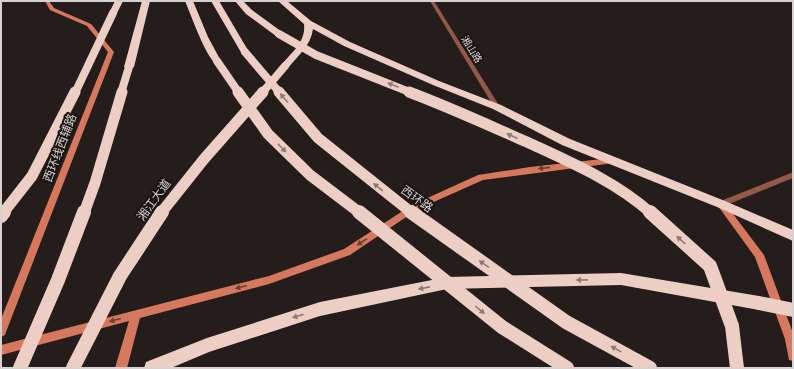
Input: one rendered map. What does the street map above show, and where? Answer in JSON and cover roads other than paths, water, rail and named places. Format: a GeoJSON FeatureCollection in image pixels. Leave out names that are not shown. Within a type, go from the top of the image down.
{"type":"FeatureCollection","features":[{"type":"Feature","properties":{"kind":"highway"},"geometry":{"type":"LineString","coordinates":[[1,216],[32,176],[72,100],[119,1]]}},
{"type":"Feature","properties":{"kind":"highway"},"geometry":{"type":"LineString","coordinates":[[20,368],[58,280],[96,183],[146,1]]}},
{"type":"Feature","properties":{"kind":"highway"},"geometry":{"type":"LineString","coordinates":[[189,1],[204,37],[217,60],[268,134],[310,175],[363,215],[502,327],[567,368]]}},
{"type":"Feature","properties":{"kind":"highway","name":"西环路"},"geometry":{"type":"LineString","coordinates":[[215,1],[245,52],[318,138],[397,202],[566,322],[650,368]]}},
{"type":"Feature","properties":{"kind":"highway"},"geometry":{"type":"LineString","coordinates":[[239,1],[249,12],[278,34],[316,55],[448,107],[586,169],[639,202],[710,266],[732,326],[737,368]]}},
{"type":"Feature","properties":{"kind":"highway"},"geometry":{"type":"LineString","coordinates":[[282,1],[308,23],[354,47],[436,83],[497,107],[566,142],[721,204],[793,236]]}},
{"type":"Feature","properties":{"kind":"highway","name":"湘江大道"},"geometry":{"type":"LineString","coordinates":[[73,368],[108,296],[145,235],[178,190],[308,38],[310,31],[308,23]]}},
{"type":"Feature","properties":{"kind":"highway"},"geometry":{"type":"LineString","coordinates":[[152,368],[207,345],[320,309],[447,283],[621,279],[793,310]]}},
{"type":"Feature","properties":{"kind":"street","name":"西环线西辅路"},"geometry":{"type":"LineString","coordinates":[[1,332],[111,52],[89,25],[52,9],[47,1]]}},
{"type":"Feature","properties":{"kind":"street","name":"湘山路"},"geometry":{"type":"LineString","coordinates":[[432,1],[497,107]]}},
{"type":"Feature","properties":{"kind":"street"},"geometry":{"type":"LineString","coordinates":[[1,350],[269,280],[347,252],[415,207],[481,177],[611,161]]}},
{"type":"Feature","properties":{"kind":"street"},"geometry":{"type":"LineString","coordinates":[[721,204],[759,255],[790,339],[793,356]]}},
{"type":"Feature","properties":{"kind":"street"},"geometry":{"type":"LineString","coordinates":[[121,368],[136,314]]}},
{"type":"Feature","properties":{"kind":"lane"},"geometry":{"type":"LineString","coordinates":[[721,204],[793,175]]}}]}
